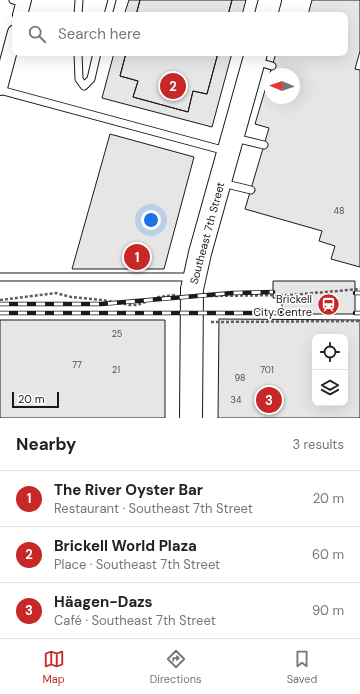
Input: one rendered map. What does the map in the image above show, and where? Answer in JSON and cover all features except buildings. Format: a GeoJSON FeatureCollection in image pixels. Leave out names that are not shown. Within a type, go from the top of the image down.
{"type":"FeatureCollection","features":[{"type":"Feature","properties":{"kind":"main road"},"geometry":{"type":"LineString","coordinates":[[267,12],[270,0]]}},
{"type":"Feature","properties":{"kind":"main road","name":"Southeast 7th Street"},"geometry":{"type":"LineString","coordinates":[[191,418],[192,289],[194,276],[230,145],[260,60]]}},
{"type":"Feature","properties":{"kind":"street"},"geometry":{"type":"LineString","coordinates":[[0,89],[12,43]]}},
{"type":"Feature","properties":{"kind":"lane"},"geometry":{"type":"LineString","coordinates":[[78,12],[79,0]]}},
{"type":"Feature","properties":{"kind":"lane"},"geometry":{"type":"LineString","coordinates":[[109,12],[112,0]]}},
{"type":"Feature","properties":{"kind":"lane"},"geometry":{"type":"LineString","coordinates":[[78,56],[79,79],[84,86],[91,79],[97,56]]}},
{"type":"Feature","properties":{"kind":"lane"},"geometry":{"type":"LineString","coordinates":[[0,89],[230,145],[264,145]]}},
{"type":"Feature","properties":{"kind":"lane"},"geometry":{"type":"LineString","coordinates":[[220,182],[250,190]]}},
{"type":"Feature","properties":{"kind":"lane"},"geometry":{"type":"LineString","coordinates":[[0,277],[194,276]]}},
{"type":"Feature","properties":{"kind":"path"},"geometry":{"type":"LineString","coordinates":[[208,296],[290,295],[360,289]]}},
{"type":"Feature","properties":{"kind":"path"},"geometry":{"type":"LineString","coordinates":[[0,300],[56,293],[71,297],[112,301],[130,305],[142,303],[159,297],[176,295]]}},
{"type":"Feature","properties":{"kind":"path"},"geometry":{"type":"LineString","coordinates":[[208,322],[360,321]]}},
{"type":"Feature","properties":{"kind":"railway"},"geometry":{"type":"LineString","coordinates":[[0,304],[101,304],[232,293],[273,292]]}},
{"type":"Feature","properties":{"kind":"railway"},"geometry":{"type":"LineString","coordinates":[[355,293],[360,293]]}},
{"type":"Feature","properties":{"kind":"railway"},"geometry":{"type":"LineString","coordinates":[[0,313],[290,313]]}},
{"type":"Feature","properties":{"kind":"railway"},"geometry":{"type":"LineString","coordinates":[[355,313],[360,313]]}},
{"type":"Feature","properties":{"kind":"place","name":"Brickell World Plaza"},"geometry":{"type":"Point","coordinates":[173,86]}},
{"type":"Feature","properties":{"kind":"place","name":"The River Oyster Bar"},"geometry":{"type":"Point","coordinates":[137,257]}},
{"type":"Feature","properties":{"kind":"place","name":"Brickell City Centre"},"geometry":{"type":"Point","coordinates":[328,305]}},
{"type":"Feature","properties":{"kind":"place","name":"Häagen-Dazs"},"geometry":{"type":"Point","coordinates":[269,400]}}]}
